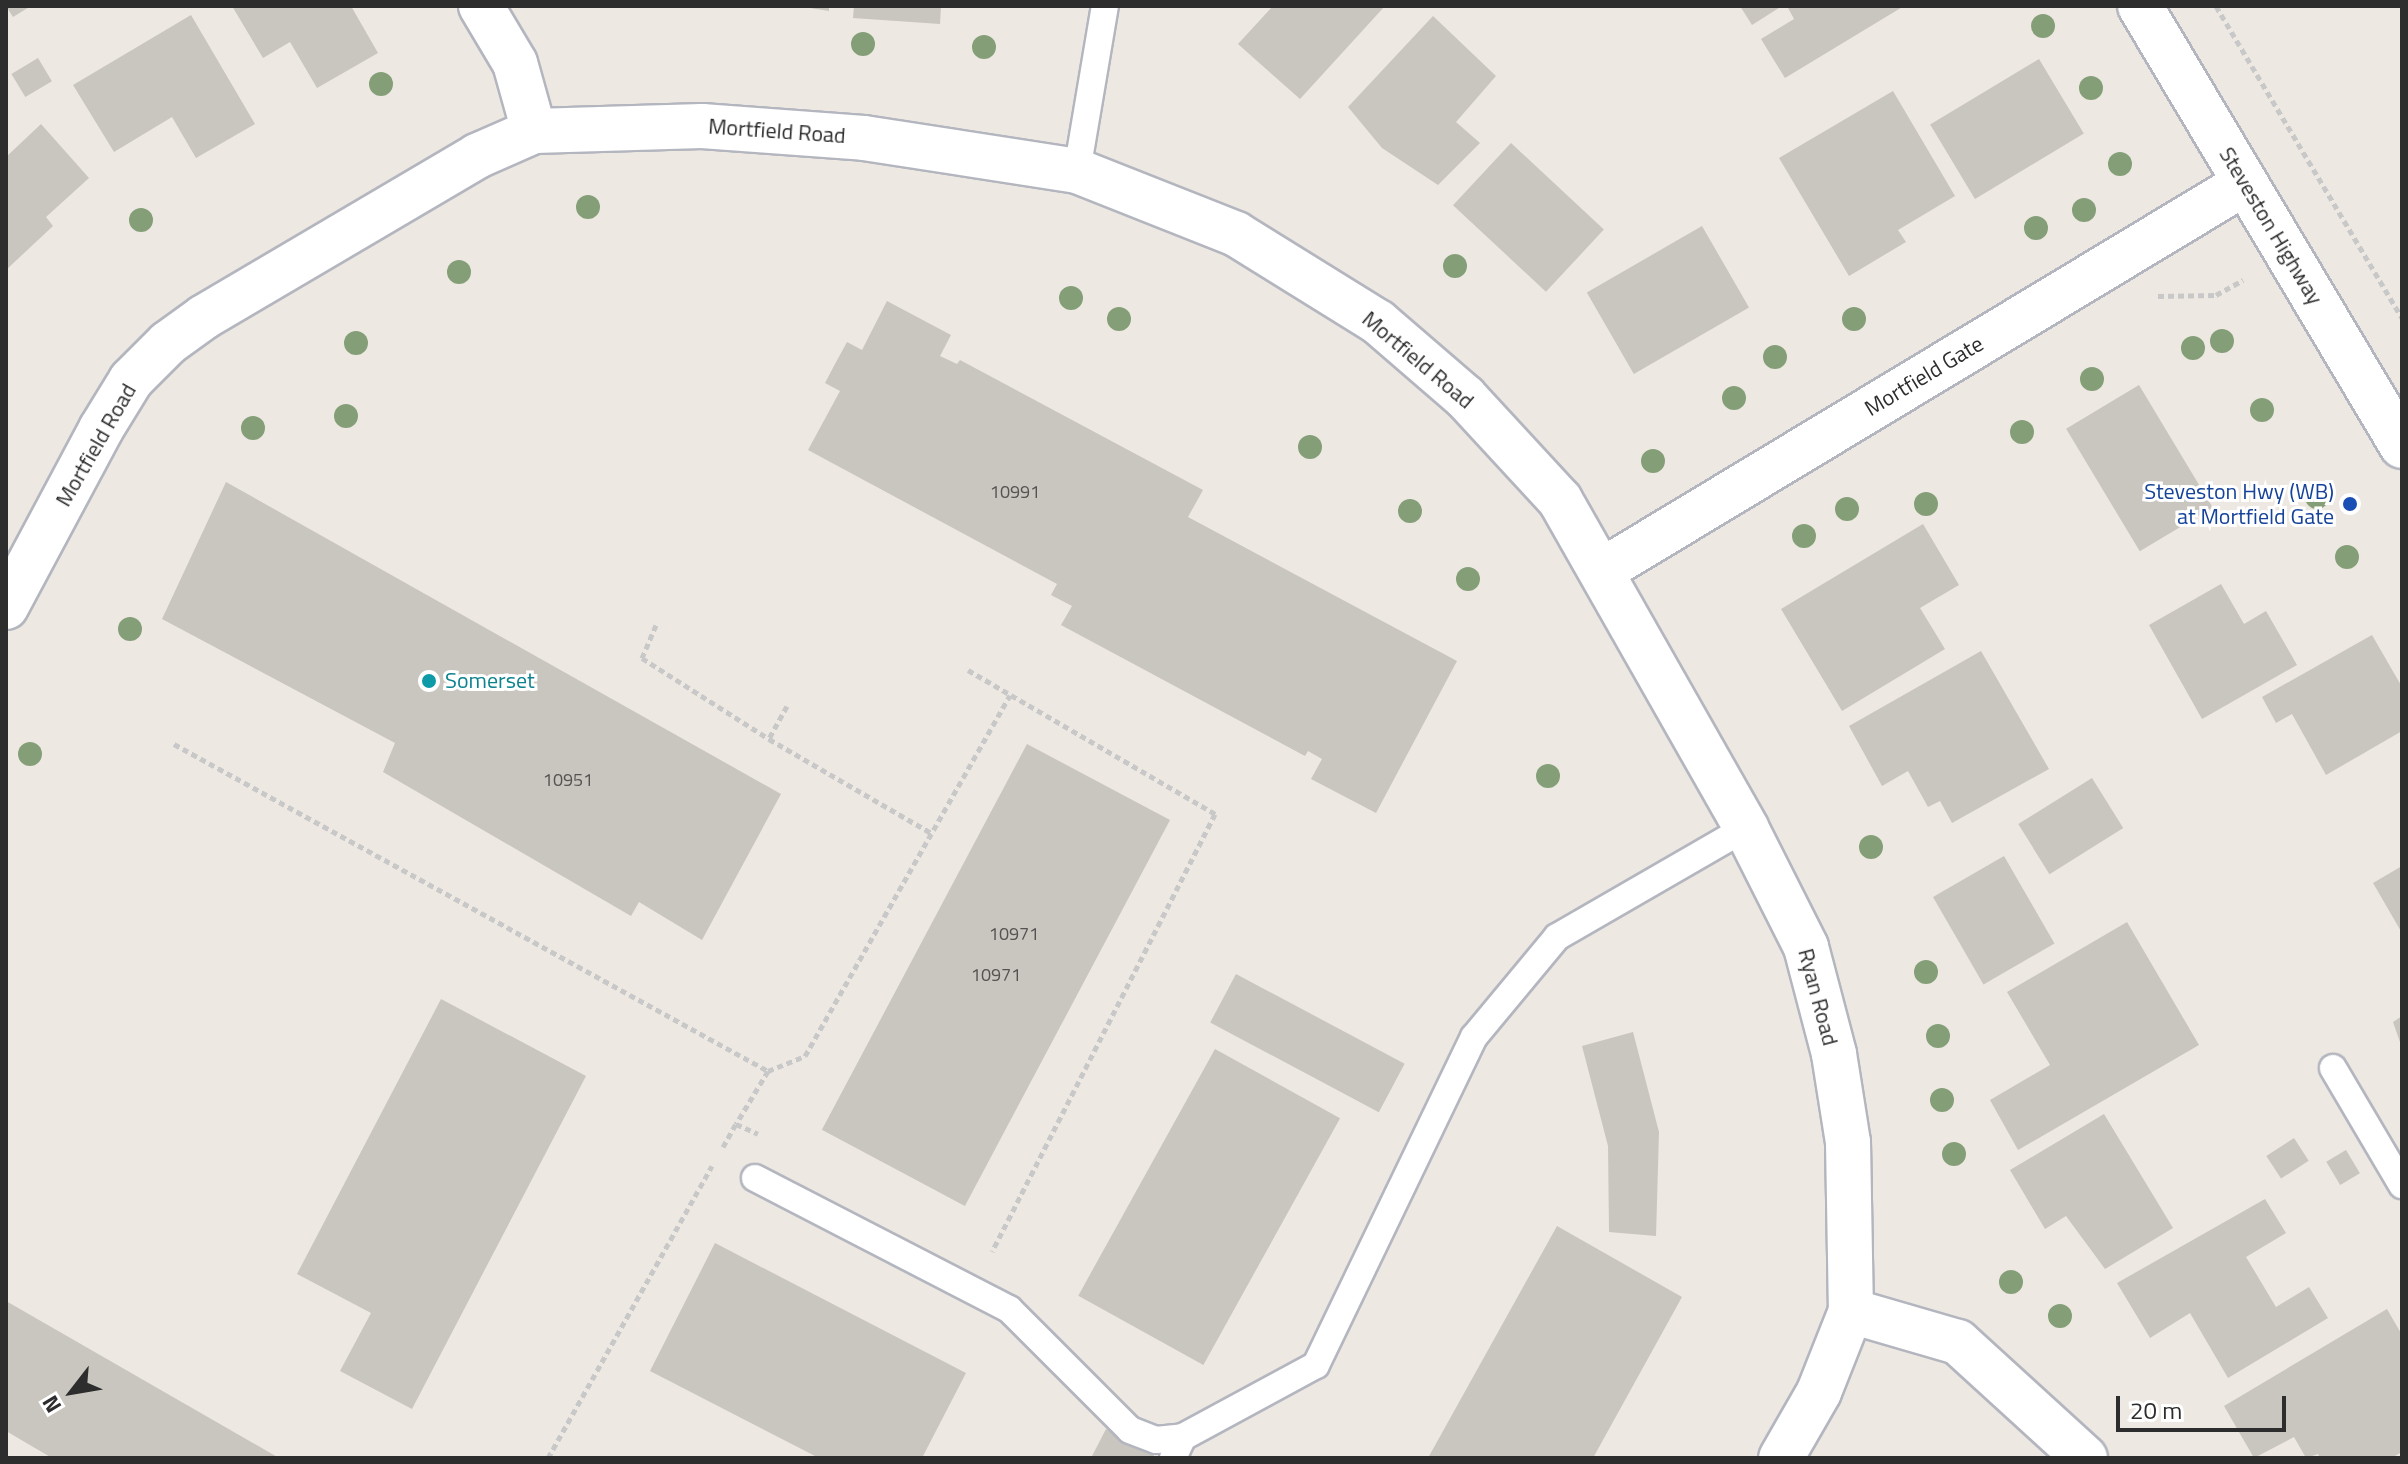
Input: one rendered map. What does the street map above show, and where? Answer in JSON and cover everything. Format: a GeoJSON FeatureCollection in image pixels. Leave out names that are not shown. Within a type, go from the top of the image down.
{"type":"FeatureCollection","features":[{"type":"Feature","properties":{"kind":"street"},"geometry":{"type":"LineString","coordinates":[[481,6],[515,63],[534,131]]}},
{"type":"Feature","properties":{"kind":"street","name":"Steveston Highway"},"geometry":{"type":"LineString","coordinates":[[2140,6],[2402,446]]}},
{"type":"Feature","properties":{"kind":"street","name":"Mortfield Road"},"geometry":{"type":"LineString","coordinates":[[6,607],[101,429],[131,380],[168,343],[204,317],[477,156],[534,131],[588,126],[770,128],[1077,171],[1236,234],[1378,322],[1465,397],[1549,489],[1603,570]]}},
{"type":"Feature","properties":{"kind":"street","name":"Mortfield Gate"},"geometry":{"type":"LineString","coordinates":[[1603,570],[2245,183]]}},
{"type":"Feature","properties":{"kind":"street","name":"Ryan Road"},"geometry":{"type":"LineString","coordinates":[[1603,570],[1746,828],[1806,947],[1834,1054],[1848,1142],[1851,1311],[1819,1392],[1781,1458]]}},
{"type":"Feature","properties":{"kind":"street"},"geometry":{"type":"LineString","coordinates":[[1851,1311],[1958,1342],[2085,1458]]}},
{"type":"Feature","properties":{"kind":"lane"},"geometry":{"type":"LineString","coordinates":[[1077,171],[1105,6]]}},
{"type":"Feature","properties":{"kind":"lane"},"geometry":{"type":"LineString","coordinates":[[755,1178],[1009,1309],[1092,1397],[1130,1430],[1178,1448],[1316,1365],[1474,1037],[1557,937],[1746,828]]}},
{"type":"Feature","properties":{"kind":"lane"},"geometry":{"type":"LineString","coordinates":[[2333,1068],[2402,1185]]}},
{"type":"Feature","properties":{"kind":"path"},"geometry":{"type":"LineString","coordinates":[[2216,6],[2402,318]]}},
{"type":"Feature","properties":{"kind":"path"},"geometry":{"type":"LineString","coordinates":[[2186,299],[2216,295]]}},
{"type":"Feature","properties":{"kind":"path"},"geometry":{"type":"LineString","coordinates":[[656,625],[642,658],[769,739],[931,833]]}},
{"type":"Feature","properties":{"kind":"path"},"geometry":{"type":"LineString","coordinates":[[968,670],[1215,814],[993,1251],[978,1244]]}},
{"type":"Feature","properties":{"kind":"path"},"geometry":{"type":"LineString","coordinates":[[548,1458],[768,1071],[805,1056],[1010,695]]}},
{"type":"Feature","properties":{"kind":"path"},"geometry":{"type":"LineString","coordinates":[[769,739],[787,706]]}},
{"type":"Feature","properties":{"kind":"path"},"geometry":{"type":"LineString","coordinates":[[174,744],[768,1071]]}},
{"type":"Feature","properties":{"kind":"path"},"geometry":{"type":"LineString","coordinates":[[736,1124],[765,1138]]}},
{"type":"Feature","properties":{"kind":"building"},"geometry":{"type":"Polygon","coordinates":[[[6,6],[31,6],[13,17],[6,6]]]}},
{"type":"Feature","properties":{"kind":"building"},"geometry":{"type":"Polygon","coordinates":[[[232,6],[351,6],[378,53],[317,88],[290,42],[263,58],[232,6]]]}},
{"type":"Feature","properties":{"kind":"building"},"geometry":{"type":"Polygon","coordinates":[[[797,6],[829,6],[829,11],[797,6]]]}},
{"type":"Feature","properties":{"kind":"building"},"geometry":{"type":"Polygon","coordinates":[[[854,6],[941,6],[940,24],[853,18],[854,6]]]}},
{"type":"Feature","properties":{"kind":"building"},"geometry":{"type":"Polygon","coordinates":[[[1273,6],[1385,6],[1300,99],[1238,44],[1273,6]]]}},
{"type":"Feature","properties":{"kind":"building"},"geometry":{"type":"Polygon","coordinates":[[[1740,6],[1782,6],[1752,25],[1740,6]]]}},
{"type":"Feature","properties":{"kind":"building"},"geometry":{"type":"Polygon","coordinates":[[[1787,6],[1904,6],[1785,78],[1761,39],[1794,19],[1787,6]]]}},
{"type":"Feature","properties":{"kind":"building"},"geometry":{"type":"Polygon","coordinates":[[[191,15],[255,124],[196,158],[172,117],[114,152],[73,85],[191,15]]]}},
{"type":"Feature","properties":{"kind":"building"},"geometry":{"type":"Polygon","coordinates":[[[1433,16],[1496,76],[1456,122],[1480,143],[1438,185],[1382,148],[1348,107],[1433,16]]]}},
{"type":"Feature","properties":{"kind":"building"},"geometry":{"type":"Polygon","coordinates":[[[38,58],[52,81],[25,97],[11,74],[38,58]]]}},
{"type":"Feature","properties":{"kind":"building"},"geometry":{"type":"Polygon","coordinates":[[[2039,59],[2084,134],[1975,199],[1930,124],[2039,59]]]}},
{"type":"Feature","properties":{"kind":"building"},"geometry":{"type":"Polygon","coordinates":[[[1893,91],[1955,196],[1898,230],[1906,242],[1849,276],[1779,158],[1893,91]]]}},
{"type":"Feature","properties":{"kind":"building"},"geometry":{"type":"Polygon","coordinates":[[[41,124],[89,178],[46,217],[53,226],[6,270],[6,157],[41,124]]]}},
{"type":"Feature","properties":{"kind":"building"},"geometry":{"type":"Polygon","coordinates":[[[1511,143],[1604,230],[1546,292],[1453,205],[1511,143]]]}},
{"type":"Feature","properties":{"kind":"building"},"geometry":{"type":"Polygon","coordinates":[[[1702,226],[1749,307],[1634,374],[1587,292],[1702,226]]]}},
{"type":"Feature","properties":{"kind":"building"},"geometry":{"type":"Polygon","coordinates":[[[887,301],[951,335],[940,356],[957,364],[960,360],[1203,490],[1188,517],[1457,661],[1376,813],[1311,779],[1322,759],[1308,751],[1305,756],[1061,625],[1072,606],[1051,595],[1057,584],[808,450],[840,391],[825,383],[835,364],[847,342],[862,350],[887,301]]]}},
{"type":"Feature","properties":{"kind":"building"},"geometry":{"type":"Polygon","coordinates":[[[2139,385],[2213,508],[2140,551],[2066,429],[2139,385]]]}},
{"type":"Feature","properties":{"kind":"building","name":"Somerset"},"geometry":{"type":"Polygon","coordinates":[[[226,482],[781,794],[702,940],[639,902],[631,916],[383,772],[395,743],[162,619],[226,482]]]}},
{"type":"Feature","properties":{"kind":"building"},"geometry":{"type":"Polygon","coordinates":[[[1923,524],[1959,585],[1920,608],[1945,649],[1842,711],[1781,609],[1923,524]]]}},
{"type":"Feature","properties":{"kind":"building"},"geometry":{"type":"Polygon","coordinates":[[[2221,584],[2244,624],[2266,611],[2297,665],[2202,719],[2149,625],[2221,584]]]}},
{"type":"Feature","properties":{"kind":"building"},"geometry":{"type":"Polygon","coordinates":[[[2372,635],[2402,687],[2402,731],[2326,775],[2292,714],[2276,723],[2262,697],[2372,635]]]}},
{"type":"Feature","properties":{"kind":"building"},"geometry":{"type":"Polygon","coordinates":[[[1981,651],[2049,769],[1952,823],[1940,801],[1928,807],[1908,771],[1882,786],[1849,726],[1981,651]]]}},
{"type":"Feature","properties":{"kind":"building"},"geometry":{"type":"Polygon","coordinates":[[[1027,744],[1170,820],[965,1206],[822,1130],[1027,744]]]}},
{"type":"Feature","properties":{"kind":"building"},"geometry":{"type":"Polygon","coordinates":[[[2092,778],[2123,828],[2049,874],[2018,824],[2092,778]]]}},
{"type":"Feature","properties":{"kind":"building"},"geometry":{"type":"Polygon","coordinates":[[[2004,856],[2054,943],[1983,984],[1933,897],[2004,856]]]}},
{"type":"Feature","properties":{"kind":"building"},"geometry":{"type":"Polygon","coordinates":[[[2402,866],[2402,933],[2373,883],[2402,866]]]}},
{"type":"Feature","properties":{"kind":"building"},"geometry":{"type":"Polygon","coordinates":[[[2127,922],[2199,1045],[2018,1150],[1990,1100],[2050,1065],[2007,992],[2127,922]]]}},
{"type":"Feature","properties":{"kind":"building"},"geometry":{"type":"Polygon","coordinates":[[[1236,974],[1405,1064],[1379,1112],[1210,1023],[1236,974]]]}},
{"type":"Feature","properties":{"kind":"building"},"geometry":{"type":"Polygon","coordinates":[[[441,999],[586,1076],[412,1409],[340,1371],[371,1313],[297,1274],[441,999]]]}},
{"type":"Feature","properties":{"kind":"building"},"geometry":{"type":"Polygon","coordinates":[[[2402,1016],[2402,1048],[2393,1022],[2402,1016]]]}},
{"type":"Feature","properties":{"kind":"building"},"geometry":{"type":"Polygon","coordinates":[[[1633,1032],[1659,1132],[1656,1236],[1609,1232],[1608,1146],[1582,1046],[1633,1032]]]}},
{"type":"Feature","properties":{"kind":"building"},"geometry":{"type":"Polygon","coordinates":[[[1215,1049],[1340,1118],[1203,1365],[1078,1296],[1215,1049]]]}},
{"type":"Feature","properties":{"kind":"building"},"geometry":{"type":"Polygon","coordinates":[[[2104,1114],[2173,1228],[2105,1269],[2066,1216],[2045,1229],[2010,1170],[2104,1114]]]}},
{"type":"Feature","properties":{"kind":"building"},"geometry":{"type":"Polygon","coordinates":[[[2294,1138],[2309,1161],[2281,1179],[2266,1156],[2294,1138]]]}},
{"type":"Feature","properties":{"kind":"building"},"geometry":{"type":"Polygon","coordinates":[[[2346,1150],[2360,1173],[2340,1185],[2326,1162],[2346,1150]]]}},
{"type":"Feature","properties":{"kind":"building"},"geometry":{"type":"Polygon","coordinates":[[[2265,1199],[2286,1233],[2246,1257],[2276,1307],[2309,1287],[2328,1318],[2228,1378],[2190,1313],[2150,1338],[2117,1283],[2265,1199]]]}},
{"type":"Feature","properties":{"kind":"building"},"geometry":{"type":"Polygon","coordinates":[[[1557,1226],[1682,1297],[1593,1458],[1428,1458],[1557,1226]]]}},
{"type":"Feature","properties":{"kind":"building"},"geometry":{"type":"Polygon","coordinates":[[[715,1243],[966,1373],[922,1458],[819,1458],[650,1371],[715,1243]]]}},
{"type":"Feature","properties":{"kind":"building"},"geometry":{"type":"Polygon","coordinates":[[[6,1301],[279,1458],[52,1458],[6,1431],[6,1301]]]}},
{"type":"Feature","properties":{"kind":"building"},"geometry":{"type":"Polygon","coordinates":[[[2387,1309],[2402,1335],[2402,1452],[2391,1458],[2320,1458],[2318,1454],[2306,1458],[2294,1437],[2254,1458],[2224,1406],[2387,1309]]]}},
{"type":"Feature","properties":{"kind":"building"},"geometry":{"type":"Polygon","coordinates":[[[1106,1429],[1154,1455],[1152,1458],[1091,1458],[1106,1429]]]}},
{"type":"Feature","properties":{"kind":"place","name":"Steveston Hwy (WB) at Mortfield Gate"},"geometry":{"type":"Point","coordinates":[2350,504]}},
{"type":"Feature","properties":{"kind":"place","name":"Somerset"},"geometry":{"type":"Point","coordinates":[429,681]}}]}
